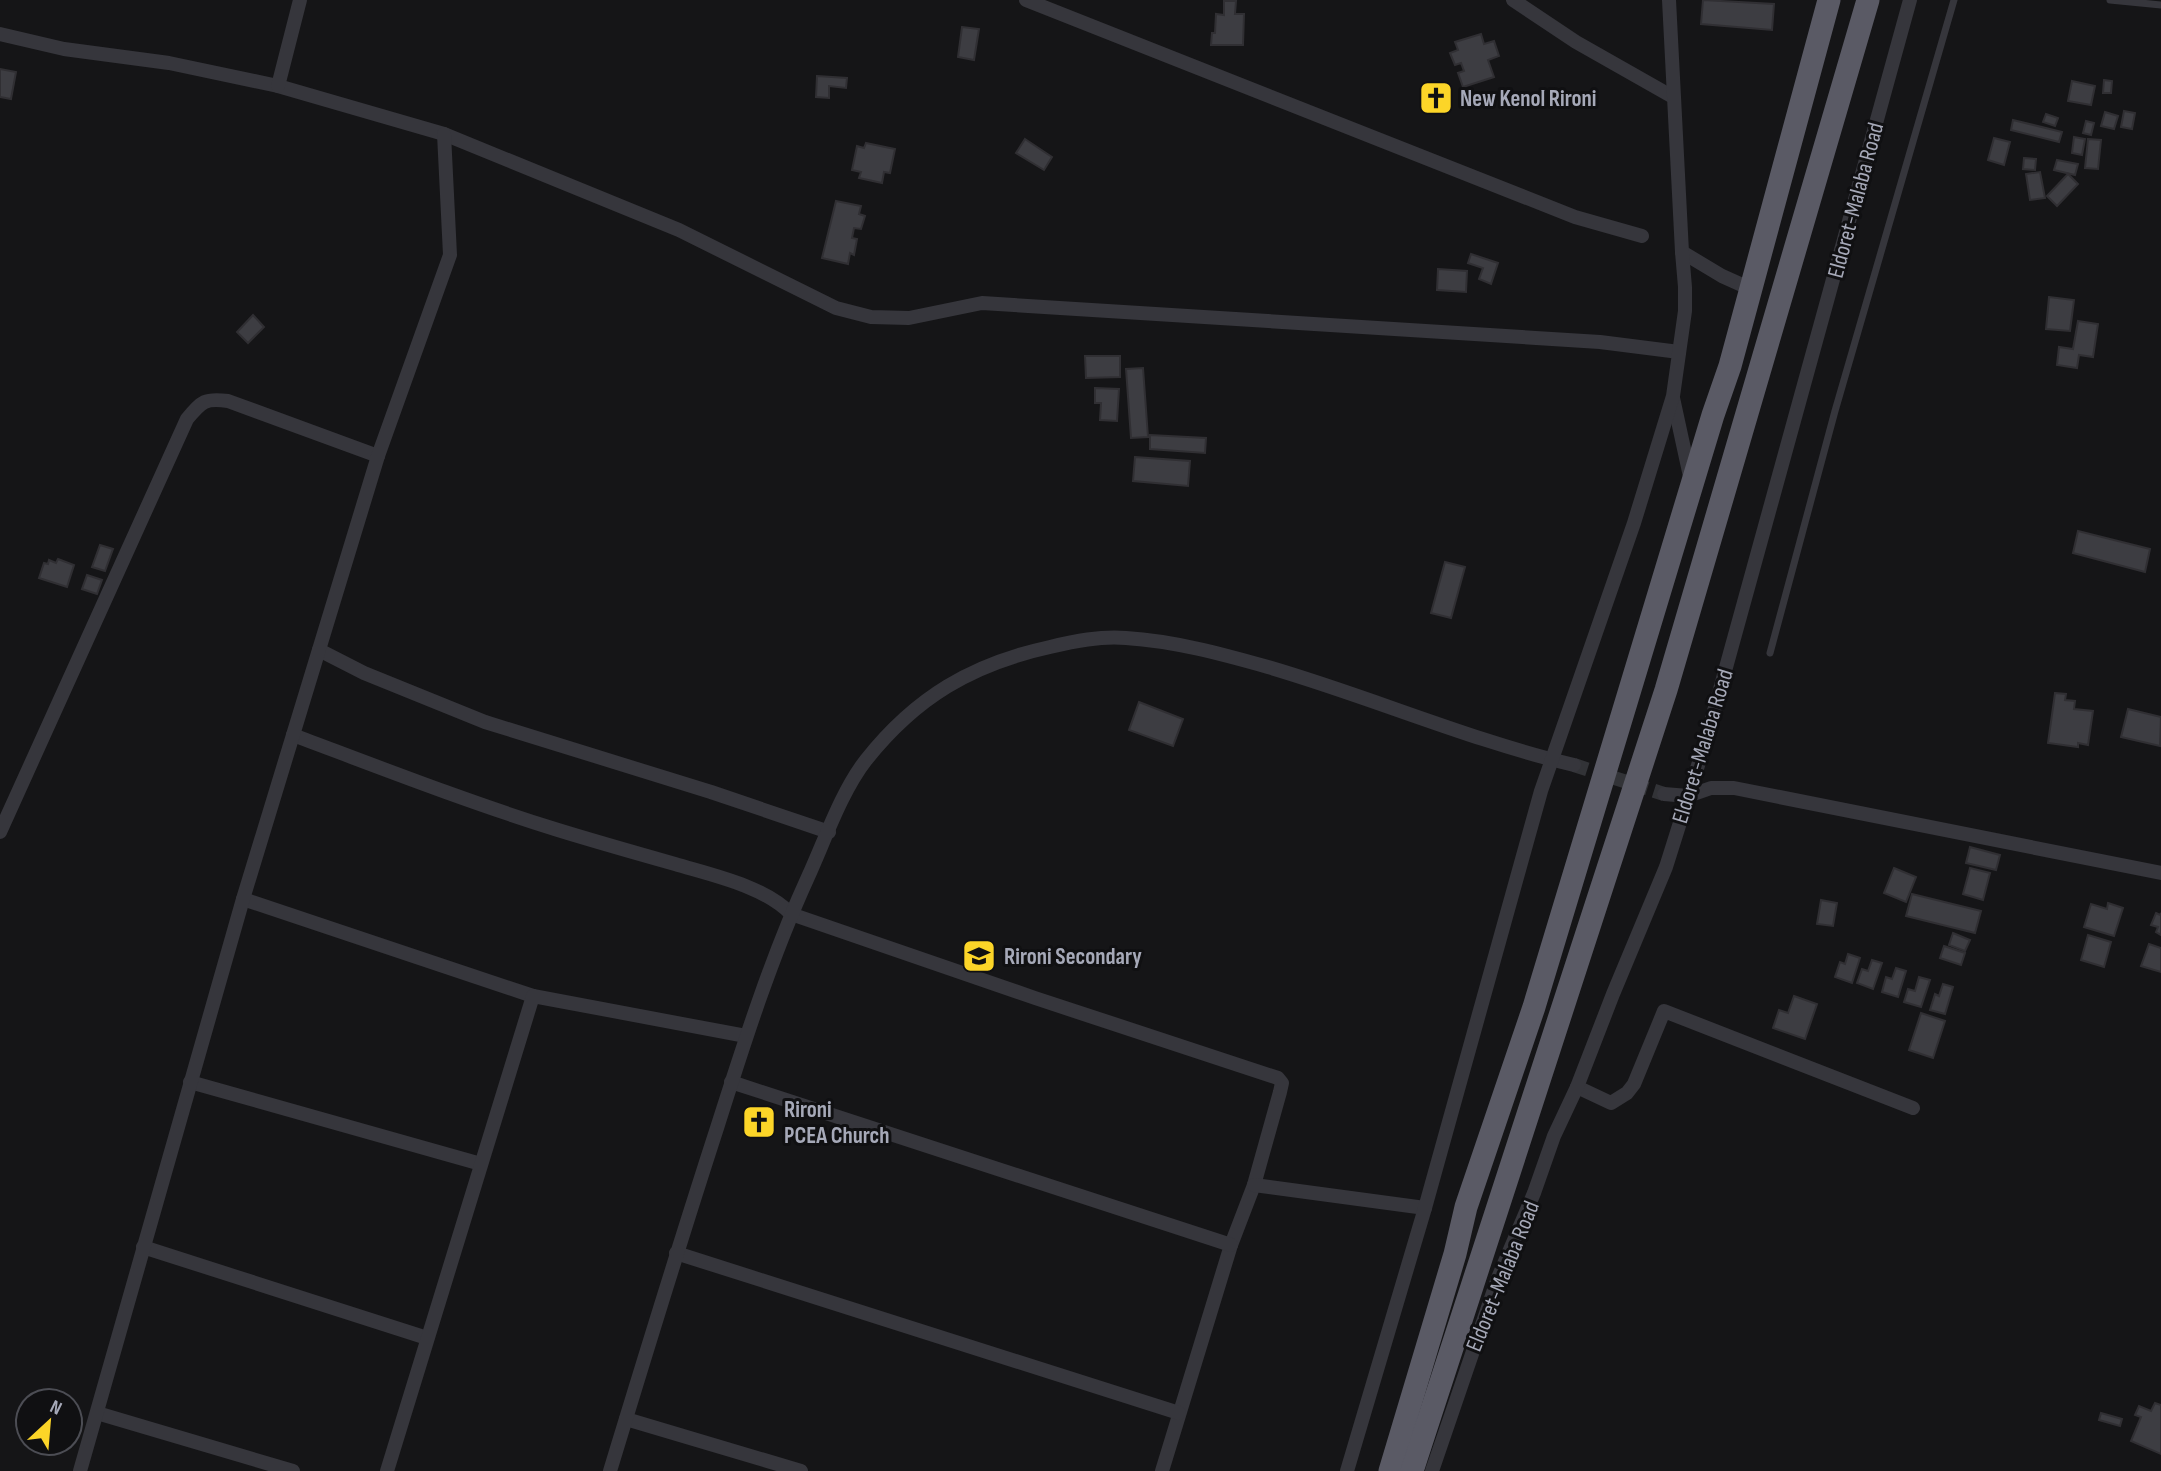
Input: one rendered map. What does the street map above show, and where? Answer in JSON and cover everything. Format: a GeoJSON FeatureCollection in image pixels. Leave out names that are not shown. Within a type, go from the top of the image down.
{"type":"FeatureCollection","features":[{"type":"Feature","properties":{"kind":"highway","name":"Eldoret-Malaba Road"},"geometry":{"type":"LineString","coordinates":[[1391,1471],[1455,1254],[1466,1207],[1534,1007],[1730,366],[1829,0]]}},
{"type":"Feature","properties":{"kind":"highway","name":"Eldoret-Malaba Road"},"geometry":{"type":"LineString","coordinates":[[1412,1471],[1667,690],[1868,0]]}},
{"type":"Feature","properties":{"kind":"street"},"geometry":{"type":"LineString","coordinates":[[278,86],[300,0]]}},
{"type":"Feature","properties":{"kind":"street"},"geometry":{"type":"LineString","coordinates":[[1026,0],[1575,216],[1642,236]]}},
{"type":"Feature","properties":{"kind":"street"},"geometry":{"type":"LineString","coordinates":[[1513,0],[1576,42],[1673,97]]}},
{"type":"Feature","properties":{"kind":"street"},"geometry":{"type":"LineString","coordinates":[[1347,1471],[1425,1208],[1551,759],[1634,523],[1673,396],[1685,311],[1685,287],[1669,0]]}},
{"type":"Feature","properties":{"kind":"street","name":"Eldoret-Malaba Road"},"geometry":{"type":"LineString","coordinates":[[1432,1471],[1497,1278],[1666,867],[1706,740],[1910,0]]}},
{"type":"Feature","properties":{"kind":"street"},"geometry":{"type":"LineString","coordinates":[[0,34],[64,49],[169,63],[278,86],[444,134],[679,230],[836,307],[871,317],[909,318],[982,303],[1600,342],[1679,352]]}},
{"type":"Feature","properties":{"kind":"street"},"geometry":{"type":"LineString","coordinates":[[80,1471],[243,899],[378,456],[450,255],[444,134]]}},
{"type":"Feature","properties":{"kind":"street"},"geometry":{"type":"LineString","coordinates":[[1682,252],[1751,289]]}},
{"type":"Feature","properties":{"kind":"street"},"geometry":{"type":"LineString","coordinates":[[1673,396],[1692,486]]}},
{"type":"Feature","properties":{"kind":"street"},"geometry":{"type":"LineString","coordinates":[[0,832],[181,431],[198,405],[211,399],[228,401],[378,456]]}},
{"type":"Feature","properties":{"kind":"street"},"geometry":{"type":"LineString","coordinates":[[610,1471],[676,1253],[746,1037],[791,914],[845,796],[864,762],[926,699],[973,670],[1025,652],[1084,639],[1157,641],[1235,657],[1312,680],[1475,737],[1574,765]]}},
{"type":"Feature","properties":{"kind":"street"},"geometry":{"type":"LineString","coordinates":[[319,650],[363,673],[485,722],[734,799],[829,832]]}},
{"type":"Feature","properties":{"kind":"street"},"geometry":{"type":"LineString","coordinates":[[293,735],[463,799],[560,831],[720,877],[764,894],[791,914],[1278,1078],[1282,1083],[1280,1092],[1254,1185],[1231,1245],[1162,1471]]}},
{"type":"Feature","properties":{"kind":"street"},"geometry":{"type":"LineString","coordinates":[[1664,794],[1688,796],[1711,788],[1734,788],[2161,873]]}},
{"type":"Feature","properties":{"kind":"street"},"geometry":{"type":"LineString","coordinates":[[243,899],[533,996],[746,1037]]}},
{"type":"Feature","properties":{"kind":"street"},"geometry":{"type":"LineString","coordinates":[[387,1471],[533,996]]}},
{"type":"Feature","properties":{"kind":"street"},"geometry":{"type":"LineString","coordinates":[[1577,1087],[1611,1103],[1627,1093],[1639,1073],[1664,1012],[1913,1108]]}},
{"type":"Feature","properties":{"kind":"street"},"geometry":{"type":"LineString","coordinates":[[190,1082],[481,1164]]}},
{"type":"Feature","properties":{"kind":"street"},"geometry":{"type":"LineString","coordinates":[[732,1083],[1231,1245]]}},
{"type":"Feature","properties":{"kind":"street"},"geometry":{"type":"LineString","coordinates":[[1254,1185],[1425,1208]]}},
{"type":"Feature","properties":{"kind":"street"},"geometry":{"type":"LineString","coordinates":[[143,1247],[427,1338]]}},
{"type":"Feature","properties":{"kind":"street"},"geometry":{"type":"LineString","coordinates":[[676,1253],[1179,1413]]}},
{"type":"Feature","properties":{"kind":"street"},"geometry":{"type":"LineString","coordinates":[[97,1413],[293,1471]]}},
{"type":"Feature","properties":{"kind":"street"},"geometry":{"type":"LineString","coordinates":[[626,1419],[801,1471]]}},
{"type":"Feature","properties":{"kind":"lane"},"geometry":{"type":"LineString","coordinates":[[1770,653],[1835,411],[1954,0]]}},
{"type":"Feature","properties":{"kind":"lane"},"geometry":{"type":"LineString","coordinates":[[2110,0],[2161,5]]}},
{"type":"Feature","properties":{"kind":"building"},"geometry":{"type":"Polygon","coordinates":[[[1703,0],[1774,4],[1772,30],[1701,24],[1703,0]]]}},
{"type":"Feature","properties":{"kind":"building"},"geometry":{"type":"Polygon","coordinates":[[[1224,1],[1236,1],[1235,14],[1244,14],[1243,45],[1211,45],[1216,14],[1224,15],[1224,1]]]}},
{"type":"Feature","properties":{"kind":"building"},"geometry":{"type":"Polygon","coordinates":[[[962,27],[979,29],[974,60],[958,57],[962,27]]]}},
{"type":"Feature","properties":{"kind":"building"},"geometry":{"type":"Polygon","coordinates":[[[1481,34],[1484,44],[1494,41],[1499,56],[1488,60],[1494,77],[1463,87],[1458,73],[1464,71],[1461,63],[1455,65],[1450,53],[1458,50],[1455,42],[1481,34]]]}},
{"type":"Feature","properties":{"kind":"building"},"geometry":{"type":"Polygon","coordinates":[[[0,69],[16,72],[11,99],[0,97],[0,69]]]}},
{"type":"Feature","properties":{"kind":"building"},"geometry":{"type":"Polygon","coordinates":[[[817,76],[847,78],[846,88],[829,86],[829,98],[816,97],[817,76]]]}},
{"type":"Feature","properties":{"kind":"building"},"geometry":{"type":"Polygon","coordinates":[[[2104,80],[2112,81],[2111,93],[2103,93],[2104,80]]]}},
{"type":"Feature","properties":{"kind":"building"},"geometry":{"type":"Polygon","coordinates":[[[2072,81],[2095,86],[2091,105],[2068,101],[2072,81]]]}},
{"type":"Feature","properties":{"kind":"building"},"geometry":{"type":"Polygon","coordinates":[[[2124,111],[2135,113],[2132,129],[2121,127],[2124,111]]]}},
{"type":"Feature","properties":{"kind":"building"},"geometry":{"type":"Polygon","coordinates":[[[2105,112],[2118,116],[2114,129],[2101,126],[2105,112]]]}},
{"type":"Feature","properties":{"kind":"building"},"geometry":{"type":"Polygon","coordinates":[[[2046,114],[2058,118],[2055,126],[2043,122],[2046,114]]]}},
{"type":"Feature","properties":{"kind":"building"},"geometry":{"type":"Polygon","coordinates":[[[2013,120],[2062,132],[2059,142],[2011,130],[2013,120]]]}},
{"type":"Feature","properties":{"kind":"building"},"geometry":{"type":"Polygon","coordinates":[[[2086,121],[2094,123],[2091,135],[2083,133],[2086,121]]]}},
{"type":"Feature","properties":{"kind":"building"},"geometry":{"type":"Polygon","coordinates":[[[2074,137],[2085,139],[2082,155],[2072,153],[2074,137]]]}},
{"type":"Feature","properties":{"kind":"building"},"geometry":{"type":"Polygon","coordinates":[[[1994,138],[2010,142],[2004,165],[1988,160],[1994,138]]]}},
{"type":"Feature","properties":{"kind":"building"},"geometry":{"type":"Polygon","coordinates":[[[1025,139],[1052,157],[1044,170],[1016,153],[1025,139]]]}},
{"type":"Feature","properties":{"kind":"building"},"geometry":{"type":"Polygon","coordinates":[[[2088,139],[2101,140],[2098,169],[2085,168],[2088,139]]]}},
{"type":"Feature","properties":{"kind":"building"},"geometry":{"type":"Polygon","coordinates":[[[866,143],[895,149],[890,173],[884,172],[882,183],[859,178],[861,172],[852,170],[857,146],[864,148],[866,143]]]}},
{"type":"Feature","properties":{"kind":"building"},"geometry":{"type":"Polygon","coordinates":[[[2024,158],[2036,159],[2035,170],[2023,169],[2024,158]]]}},
{"type":"Feature","properties":{"kind":"building"},"geometry":{"type":"Polygon","coordinates":[[[2057,160],[2078,164],[2075,175],[2054,170],[2057,160]]]}},
{"type":"Feature","properties":{"kind":"building"},"geometry":{"type":"Polygon","coordinates":[[[2040,172],[2045,198],[2030,200],[2026,174],[2040,172]]]}},
{"type":"Feature","properties":{"kind":"building"},"geometry":{"type":"Polygon","coordinates":[[[2068,174],[2078,184],[2057,206],[2047,196],[2068,174]]]}},
{"type":"Feature","properties":{"kind":"building"},"geometry":{"type":"Polygon","coordinates":[[[836,201],[861,206],[859,214],[865,216],[861,229],[854,228],[852,238],[857,239],[854,255],[850,253],[848,264],[822,258],[836,201]]]}},
{"type":"Feature","properties":{"kind":"building"},"geometry":{"type":"Polygon","coordinates":[[[1471,254],[1498,263],[1491,284],[1479,279],[1483,268],[1468,263],[1471,254]]]}},
{"type":"Feature","properties":{"kind":"building"},"geometry":{"type":"Polygon","coordinates":[[[1438,269],[1467,271],[1466,292],[1437,290],[1438,269]]]}},
{"type":"Feature","properties":{"kind":"building"},"geometry":{"type":"Polygon","coordinates":[[[2049,297],[2074,300],[2070,331],[2046,329],[2049,297]]]}},
{"type":"Feature","properties":{"kind":"building"},"geometry":{"type":"Polygon","coordinates":[[[253,315],[264,327],[248,343],[237,332],[253,315]]]}},
{"type":"Feature","properties":{"kind":"building"},"geometry":{"type":"Polygon","coordinates":[[[2078,321],[2098,324],[2093,357],[2079,355],[2077,368],[2057,365],[2059,347],[2073,349],[2078,321]]]}},
{"type":"Feature","properties":{"kind":"building"},"geometry":{"type":"Polygon","coordinates":[[[1085,356],[1120,356],[1120,377],[1086,378],[1085,356]]]}},
{"type":"Feature","properties":{"kind":"building"},"geometry":{"type":"Polygon","coordinates":[[[1143,368],[1148,437],[1131,438],[1126,369],[1143,368]]]}},
{"type":"Feature","properties":{"kind":"building"},"geometry":{"type":"Polygon","coordinates":[[[1095,388],[1119,389],[1117,421],[1100,420],[1101,403],[1095,403],[1095,388]]]}},
{"type":"Feature","properties":{"kind":"building"},"geometry":{"type":"Polygon","coordinates":[[[1150,435],[1206,438],[1205,453],[1150,449],[1150,435]]]}},
{"type":"Feature","properties":{"kind":"building"},"geometry":{"type":"Polygon","coordinates":[[[1135,457],[1190,461],[1188,486],[1133,481],[1135,457]]]}},
{"type":"Feature","properties":{"kind":"building"},"geometry":{"type":"Polygon","coordinates":[[[2078,531],[2150,549],[2145,572],[2073,553],[2078,531]]]}},
{"type":"Feature","properties":{"kind":"building"},"geometry":{"type":"Polygon","coordinates":[[[100,545],[113,549],[105,571],[92,567],[100,545]]]}},
{"type":"Feature","properties":{"kind":"building"},"geometry":{"type":"Polygon","coordinates":[[[58,559],[74,565],[67,587],[39,578],[44,563],[48,564],[49,560],[56,563],[58,559]]]}},
{"type":"Feature","properties":{"kind":"building"},"geometry":{"type":"Polygon","coordinates":[[[1445,562],[1465,567],[1451,618],[1431,613],[1445,562]]]}},
{"type":"Feature","properties":{"kind":"building"},"geometry":{"type":"Polygon","coordinates":[[[87,575],[102,580],[97,594],[82,589],[87,575]]]}},
{"type":"Feature","properties":{"kind":"building"},"geometry":{"type":"Polygon","coordinates":[[[2055,693],[2066,694],[2065,700],[2075,701],[2074,709],[2093,711],[2088,745],[2078,743],[2078,747],[2048,743],[2055,693]]]}},
{"type":"Feature","properties":{"kind":"building"},"geometry":{"type":"Polygon","coordinates":[[[1139,702],[1183,719],[1173,746],[1129,730],[1139,702]]]}},
{"type":"Feature","properties":{"kind":"building"},"geometry":{"type":"Polygon","coordinates":[[[2128,709],[2161,717],[2160,746],[2121,737],[2128,709]]]}},
{"type":"Feature","properties":{"kind":"building"},"geometry":{"type":"Polygon","coordinates":[[[1970,847],[2000,855],[1996,870],[1966,863],[1970,847]]]}},
{"type":"Feature","properties":{"kind":"building"},"geometry":{"type":"Polygon","coordinates":[[[1894,868],[1916,877],[1906,902],[1884,893],[1894,868]]]}},
{"type":"Feature","properties":{"kind":"building"},"geometry":{"type":"Polygon","coordinates":[[[1970,868],[1990,873],[1983,900],[1963,894],[1970,868]]]}},
{"type":"Feature","properties":{"kind":"building"},"geometry":{"type":"Polygon","coordinates":[[[1912,894],[1981,911],[1975,933],[1906,916],[1912,894]]]}},
{"type":"Feature","properties":{"kind":"building"},"geometry":{"type":"Polygon","coordinates":[[[1821,900],[1837,903],[1833,926],[1817,924],[1821,900]]]}},
{"type":"Feature","properties":{"kind":"building"},"geometry":{"type":"Polygon","coordinates":[[[2108,903],[2123,908],[2114,936],[2084,927],[2091,904],[2107,909],[2108,903]]]}},
{"type":"Feature","properties":{"kind":"building"},"geometry":{"type":"Polygon","coordinates":[[[2156,913],[2161,913],[2161,935],[2156,932],[2158,927],[2151,925],[2156,913]]]}},
{"type":"Feature","properties":{"kind":"building"},"geometry":{"type":"Polygon","coordinates":[[[1953,933],[1970,940],[1965,951],[1949,945],[1953,933]]]}},
{"type":"Feature","properties":{"kind":"building"},"geometry":{"type":"Polygon","coordinates":[[[2088,935],[2111,942],[2104,967],[2081,960],[2088,935]]]}},
{"type":"Feature","properties":{"kind":"building"},"geometry":{"type":"Polygon","coordinates":[[[2149,944],[2161,948],[2161,972],[2141,966],[2149,944]]]}},
{"type":"Feature","properties":{"kind":"building"},"geometry":{"type":"Polygon","coordinates":[[[1944,946],[1965,953],[1961,965],[1940,958],[1944,946]]]}},
{"type":"Feature","properties":{"kind":"building"},"geometry":{"type":"Polygon","coordinates":[[[1848,954],[1860,958],[1852,983],[1835,977],[1840,962],[1845,964],[1848,954]]]}},
{"type":"Feature","properties":{"kind":"building"},"geometry":{"type":"Polygon","coordinates":[[[1872,960],[1882,963],[1873,989],[1857,983],[1862,969],[1868,971],[1872,960]]]}},
{"type":"Feature","properties":{"kind":"building"},"geometry":{"type":"Polygon","coordinates":[[[1896,968],[1906,971],[1898,997],[1882,992],[1886,977],[1892,979],[1896,968]]]}},
{"type":"Feature","properties":{"kind":"building"},"geometry":{"type":"Polygon","coordinates":[[[1919,977],[1930,980],[1921,1007],[1904,1002],[1908,989],[1915,991],[1919,977]]]}},
{"type":"Feature","properties":{"kind":"building"},"geometry":{"type":"Polygon","coordinates":[[[1943,984],[1953,987],[1945,1014],[1930,1010],[1935,994],[1939,996],[1943,984]]]}},
{"type":"Feature","properties":{"kind":"building"},"geometry":{"type":"Polygon","coordinates":[[[1794,996],[1817,1004],[1805,1039],[1773,1028],[1779,1010],[1788,1013],[1794,996]]]}},
{"type":"Feature","properties":{"kind":"building"},"geometry":{"type":"Polygon","coordinates":[[[1921,1013],[1945,1021],[1933,1058],[1909,1050],[1921,1013]]]}},
{"type":"Feature","properties":{"kind":"building"},"geometry":{"type":"Polygon","coordinates":[[[2155,1403],[2161,1405],[2161,1454],[2131,1441],[2141,1417],[2135,1415],[2139,1406],[2151,1411],[2155,1403]]]}},
{"type":"Feature","properties":{"kind":"building"},"geometry":{"type":"Polygon","coordinates":[[[2101,1413],[2122,1419],[2120,1426],[2099,1420],[2101,1413]]]}},
{"type":"Feature","properties":{"kind":"tunnel"},"geometry":{"type":"LineString","coordinates":[[1574,765],[1664,794]]}},
{"type":"Feature","properties":{"kind":"place","name":"New Kenol Rironi"},"geometry":{"type":"Point","coordinates":[1436,98]}},
{"type":"Feature","properties":{"kind":"place","name":"Rironi Secondary"},"geometry":{"type":"Point","coordinates":[979,956]}},
{"type":"Feature","properties":{"kind":"place","name":"Rironi PCEA Church"},"geometry":{"type":"Point","coordinates":[759,1122]}}]}
